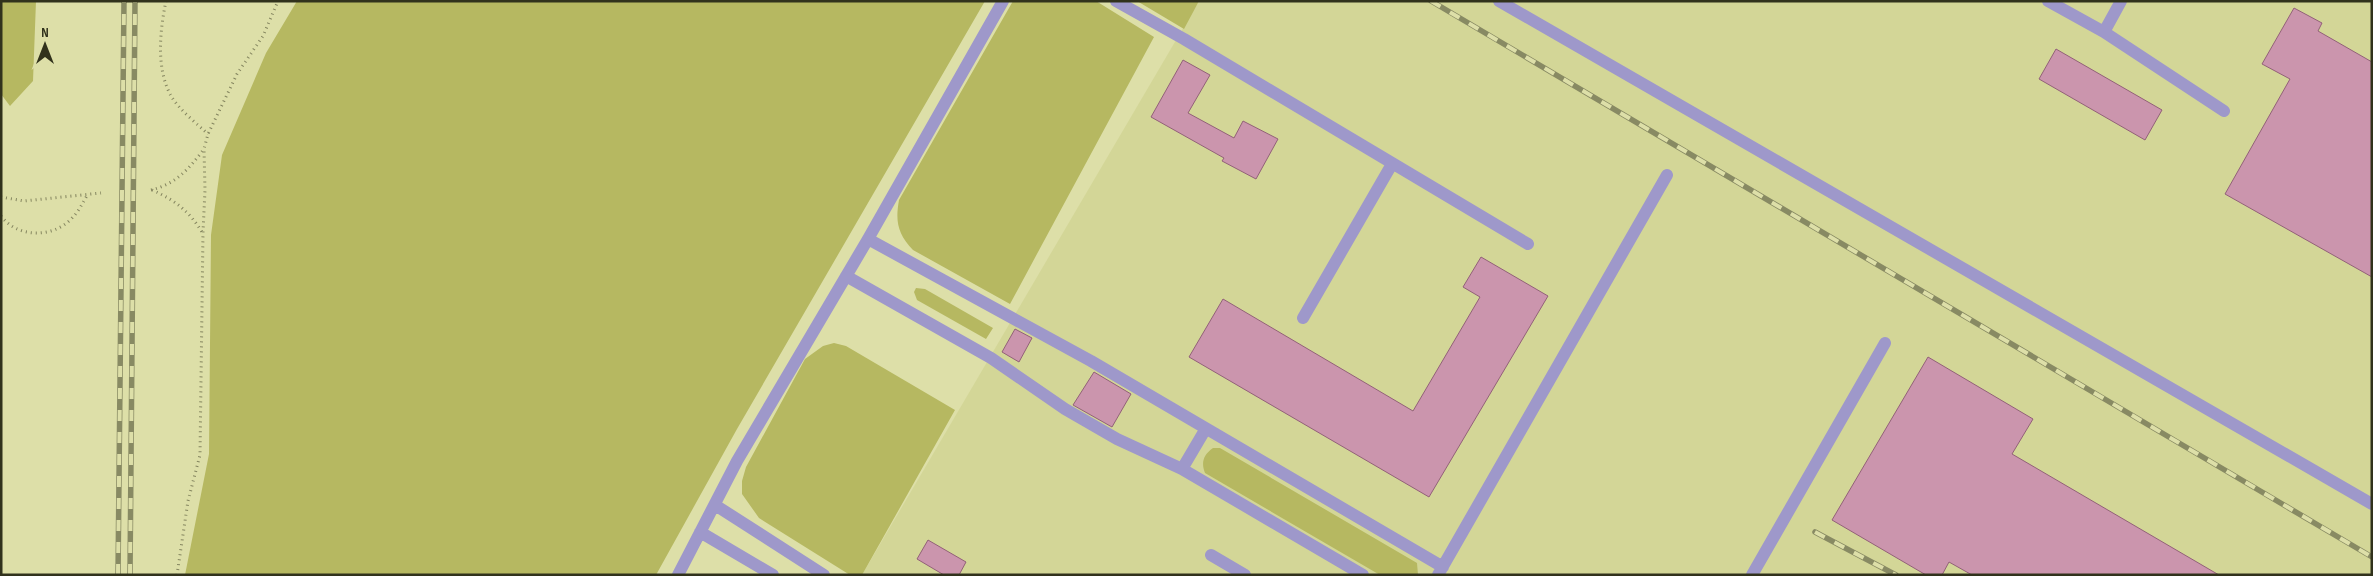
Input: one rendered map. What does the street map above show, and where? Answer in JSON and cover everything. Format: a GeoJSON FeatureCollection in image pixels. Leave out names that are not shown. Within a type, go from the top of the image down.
{"type":"FeatureCollection","features":[{"type":"Feature","properties":{"kind":"street"},"geometry":{"type":"LineString","coordinates":[[678,575],[737,461],[868,238],[1003,1]]}},
{"type":"Feature","properties":{"kind":"street"},"geometry":{"type":"LineString","coordinates":[[1116,1],[1184,39],[1528,244]]}},
{"type":"Feature","properties":{"kind":"street"},"geometry":{"type":"LineString","coordinates":[[1499,1],[2372,504]]}},
{"type":"Feature","properties":{"kind":"street"},"geometry":{"type":"LineString","coordinates":[[2048,1],[2104,32],[2224,110]]}},
{"type":"Feature","properties":{"kind":"street"},"geometry":{"type":"LineString","coordinates":[[2104,32],[2121,1]]}},
{"type":"Feature","properties":{"kind":"street"},"geometry":{"type":"LineString","coordinates":[[1302,318],[1392,164]]}},
{"type":"Feature","properties":{"kind":"street"},"geometry":{"type":"LineString","coordinates":[[868,238],[1091,361],[1440,571],[1668,175]]}},
{"type":"Feature","properties":{"kind":"street"},"geometry":{"type":"LineString","coordinates":[[846,276],[991,358],[1074,414],[1117,439],[1182,469],[1363,575]]}},
{"type":"Feature","properties":{"kind":"street"},"geometry":{"type":"LineString","coordinates":[[1752,575],[1886,343]]}},
{"type":"Feature","properties":{"kind":"street"},"geometry":{"type":"LineString","coordinates":[[1182,469],[1206,430]]}},
{"type":"Feature","properties":{"kind":"street"},"geometry":{"type":"LineString","coordinates":[[715,505],[824,575]]}},
{"type":"Feature","properties":{"kind":"street"},"geometry":{"type":"LineString","coordinates":[[700,532],[773,575]]}},
{"type":"Feature","properties":{"kind":"street"},"geometry":{"type":"LineString","coordinates":[[1211,555],[1245,575]]}},
{"type":"Feature","properties":{"kind":"path"},"geometry":{"type":"LineString","coordinates":[[166,1],[161,33],[162,67],[170,94],[190,118],[208,134]]}},
{"type":"Feature","properties":{"kind":"path"},"geometry":{"type":"LineString","coordinates":[[177,575],[188,500],[200,455],[203,232],[206,190],[204,149],[208,134],[237,74],[263,36],[278,1]]}},
{"type":"Feature","properties":{"kind":"path"},"geometry":{"type":"LineString","coordinates":[[203,232],[191,215],[178,204],[152,190],[166,186],[186,172],[204,149]]}},
{"type":"Feature","properties":{"kind":"path"},"geometry":{"type":"LineString","coordinates":[[1,197],[24,201],[101,193]]}},
{"type":"Feature","properties":{"kind":"path"},"geometry":{"type":"LineString","coordinates":[[1,216],[6,222],[25,233],[48,231],[62,227],[74,217],[88,194]]}},
{"type":"Feature","properties":{"kind":"shaded area"},"geometry":{"type":"Polygon","coordinates":[[[1,1],[36,1],[33,81],[10,106],[1,94],[1,1]]]}},
{"type":"Feature","properties":{"kind":"shaded area"},"geometry":{"type":"Polygon","coordinates":[[[297,1],[985,1],[737,429],[656,575],[185,575],[209,454],[211,235],[222,155],[266,53],[297,1]]]}},
{"type":"Feature","properties":{"kind":"shaded area"},"geometry":{"type":"Polygon","coordinates":[[[1013,1],[1096,1],[1154,37],[1010,304],[913,250],[901,233],[897,215],[899,200],[1013,1]]]}},
{"type":"Feature","properties":{"kind":"shaded area"},"geometry":{"type":"Polygon","coordinates":[[[1137,1],[1199,1],[1184,29],[1137,1]]]}},
{"type":"Feature","properties":{"kind":"shaded area"},"geometry":{"type":"Polygon","coordinates":[[[1199,1],[2372,1],[2372,575],[862,575],[1199,1]]]}},
{"type":"Feature","properties":{"kind":"shaded area"},"geometry":{"type":"Polygon","coordinates":[[[916,288],[925,289],[993,328],[986,339],[917,300],[914,292],[916,288]]]}},
{"type":"Feature","properties":{"kind":"shaded area"},"geometry":{"type":"Polygon","coordinates":[[[834,343],[846,346],[955,410],[862,575],[850,575],[759,518],[742,494],[742,481],[746,467],[805,359],[823,346],[834,343]]]}},
{"type":"Feature","properties":{"kind":"shaded area"},"geometry":{"type":"Polygon","coordinates":[[[1213,448],[1220,448],[1417,563],[1418,575],[1380,575],[1205,473],[1204,459],[1213,448]]]}},
{"type":"Feature","properties":{"kind":"building"},"geometry":{"type":"Polygon","coordinates":[[[2294,8],[2322,23],[2318,31],[2372,62],[2372,277],[2225,194],[2290,79],[2262,64],[2294,8]]]}},
{"type":"Feature","properties":{"kind":"building"},"geometry":{"type":"Polygon","coordinates":[[[2056,49],[2162,110],[2145,140],[2039,79],[2056,49]]]}},
{"type":"Feature","properties":{"kind":"building"},"geometry":{"type":"Polygon","coordinates":[[[1183,60],[1210,75],[1188,113],[1234,138],[1243,121],[1278,139],[1256,179],[1222,161],[1224,158],[1151,117],[1183,60]]]}},
{"type":"Feature","properties":{"kind":"building"},"geometry":{"type":"Polygon","coordinates":[[[1481,257],[1548,296],[1429,497],[1189,357],[1223,299],[1413,411],[1480,297],[1463,287],[1481,257]]]}},
{"type":"Feature","properties":{"kind":"building"},"geometry":{"type":"Polygon","coordinates":[[[1015,329],[1032,338],[1019,362],[1002,352],[1015,329]]]}},
{"type":"Feature","properties":{"kind":"building"},"geometry":{"type":"Polygon","coordinates":[[[1928,357],[2033,419],[2012,454],[2219,575],[1972,575],[1949,562],[1942,575],[1926,575],[1832,520],[1928,357]]]}},
{"type":"Feature","properties":{"kind":"building"},"geometry":{"type":"Polygon","coordinates":[[[1094,372],[1131,394],[1112,427],[1073,405],[1094,372]]]}},
{"type":"Feature","properties":{"kind":"building"},"geometry":{"type":"Polygon","coordinates":[[[928,540],[966,562],[959,575],[944,575],[917,559],[928,540]]]}},
{"type":"Feature","properties":{"kind":"railway"},"geometry":{"type":"LineString","coordinates":[[118,575],[124,1]]}},
{"type":"Feature","properties":{"kind":"railway"},"geometry":{"type":"LineString","coordinates":[[130,575],[135,1]]}},
{"type":"Feature","properties":{"kind":"railway"},"geometry":{"type":"LineString","coordinates":[[1431,1],[2372,557]]}},
{"type":"Feature","properties":{"kind":"railway"},"geometry":{"type":"LineString","coordinates":[[1815,532],[1896,575]]}}]}
